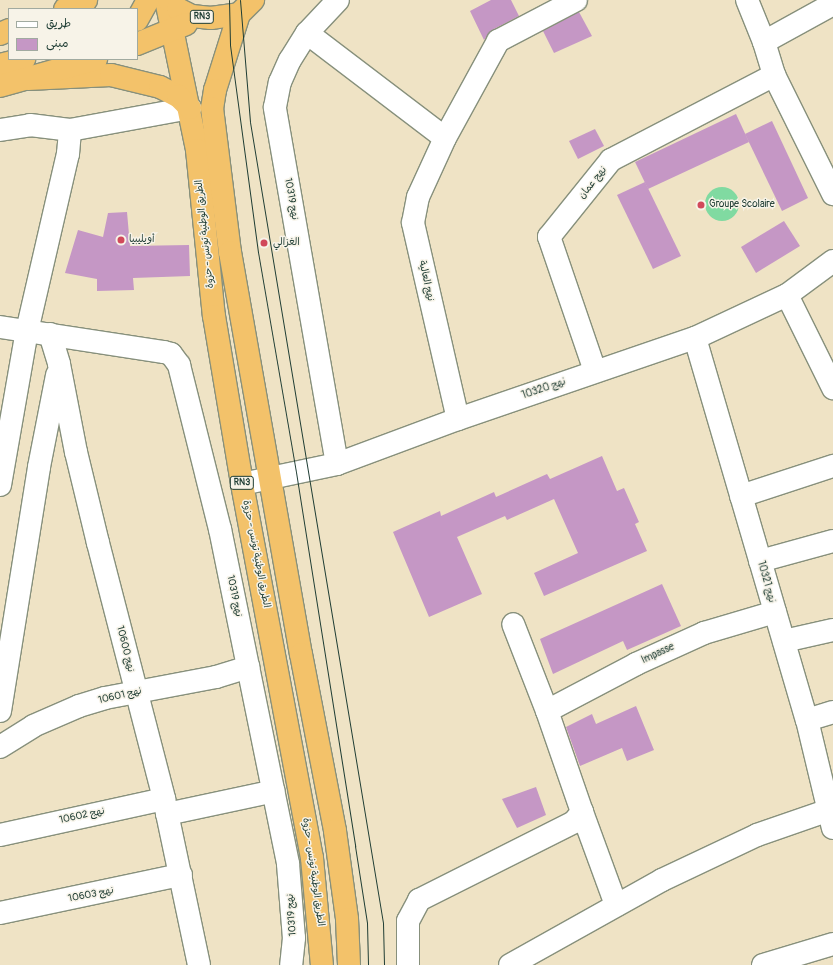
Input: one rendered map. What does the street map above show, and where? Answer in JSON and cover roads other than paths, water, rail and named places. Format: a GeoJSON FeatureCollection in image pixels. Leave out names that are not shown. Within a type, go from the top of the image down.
{"type":"FeatureCollection","features":[{"type":"Feature","properties":{"kind":"highway"},"geometry":{"type":"LineString","coordinates":[[138,18],[148,0]]}},
{"type":"Feature","properties":{"kind":"highway","name":"RN3"},"geometry":{"type":"LineString","coordinates":[[168,0],[178,9],[192,16],[203,17],[246,7]]}},
{"type":"Feature","properties":{"kind":"highway","name":"الطريق الوطنية تونس - حزوة"},"geometry":{"type":"LineString","coordinates":[[168,0],[197,150],[214,316],[242,484],[300,784],[313,865],[322,965]]}},
{"type":"Feature","properties":{"kind":"highway","name":"RN3"},"geometry":{"type":"LineString","coordinates":[[246,7],[215,90],[212,108],[230,252],[269,477],[335,831],[347,919],[349,965]]}},
{"type":"Feature","properties":{"kind":"highway"},"geometry":{"type":"LineString","coordinates":[[138,44],[203,17]]}},
{"type":"Feature","properties":{"kind":"highway"},"geometry":{"type":"LineString","coordinates":[[0,86],[26,69],[89,60]]}},
{"type":"Feature","properties":{"kind":"highway"},"geometry":{"type":"LineString","coordinates":[[0,66],[112,75],[160,87],[178,96],[190,108]]}},
{"type":"Feature","properties":{"kind":"street","name":"نهج 10319"},"geometry":{"type":"LineString","coordinates":[[337,464],[275,107],[280,82],[307,33],[338,0]]}},
{"type":"Feature","properties":{"kind":"street","name":"نهج العالية"},"geometry":{"type":"LineString","coordinates":[[458,419],[413,223],[418,197],[443,142],[498,41],[576,0]]}},
{"type":"Feature","properties":{"kind":"street"},"geometry":{"type":"LineString","coordinates":[[747,0],[764,42],[774,75],[833,194]]}},
{"type":"Feature","properties":{"kind":"street"},"geometry":{"type":"LineString","coordinates":[[764,42],[833,4]]}},
{"type":"Feature","properties":{"kind":"street"},"geometry":{"type":"LineString","coordinates":[[307,33],[443,142]]}},
{"type":"Feature","properties":{"kind":"street","name":"نهج عمان"},"geometry":{"type":"LineString","coordinates":[[595,371],[549,237],[611,160],[774,75]]}},
{"type":"Feature","properties":{"kind":"street"},"geometry":{"type":"LineString","coordinates":[[0,130],[30,125],[70,130],[190,108]]}},
{"type":"Feature","properties":{"kind":"street"},"geometry":{"type":"LineString","coordinates":[[0,486],[27,331],[68,154],[70,130]]}},
{"type":"Feature","properties":{"kind":"street","name":"نهج 10320"},"geometry":{"type":"LineString","coordinates":[[242,484],[269,477],[337,464],[458,419],[695,338],[787,295],[833,261]]}},
{"type":"Feature","properties":{"kind":"street"},"geometry":{"type":"LineString","coordinates":[[787,295],[833,388]]}},
{"type":"Feature","properties":{"kind":"street","name":"نهج 10319"},"geometry":{"type":"LineString","coordinates":[[0,327],[164,352],[171,354],[179,365],[220,529],[288,864],[294,938],[291,965]]}},
{"type":"Feature","properties":{"kind":"street","name":"نهج 10600"},"geometry":{"type":"LineString","coordinates":[[50,334],[59,364],[76,452],[166,806],[199,965]]}},
{"type":"Feature","properties":{"kind":"street","name":"نهج 10321"},"geometry":{"type":"LineString","coordinates":[[695,338],[807,720],[831,819]]}},
{"type":"Feature","properties":{"kind":"street"},"geometry":{"type":"LineString","coordinates":[[0,711],[38,466],[59,364]]}},
{"type":"Feature","properties":{"kind":"street"},"geometry":{"type":"LineString","coordinates":[[741,496],[833,466]]}},
{"type":"Feature","properties":{"kind":"street"},"geometry":{"type":"LineString","coordinates":[[760,561],[833,541]]}},
{"type":"Feature","properties":{"kind":"street","name":"Impasse"},"geometry":{"type":"LineString","coordinates":[[547,711],[636,664],[704,633],[775,612]]}},
{"type":"Feature","properties":{"kind":"street"},"geometry":{"type":"LineString","coordinates":[[513,624],[547,711],[616,905]]}},
{"type":"Feature","properties":{"kind":"street"},"geometry":{"type":"LineString","coordinates":[[784,641],[833,630]]}},
{"type":"Feature","properties":{"kind":"street","name":"نهج 10601"},"geometry":{"type":"LineString","coordinates":[[0,748],[54,714],[105,698],[216,677],[248,667]]}},
{"type":"Feature","properties":{"kind":"street"},"geometry":{"type":"LineString","coordinates":[[807,720],[833,712]]}},
{"type":"Feature","properties":{"kind":"street","name":"نهج 10602"},"geometry":{"type":"LineString","coordinates":[[0,835],[166,806],[274,791]]}},
{"type":"Feature","properties":{"kind":"street"},"geometry":{"type":"LineString","coordinates":[[408,965],[408,921],[419,900],[574,822],[582,812]]}},
{"type":"Feature","properties":{"kind":"street"},"geometry":{"type":"LineString","coordinates":[[510,965],[662,880],[757,835],[831,819]]}},
{"type":"Feature","properties":{"kind":"street","name":"نهج 10603"},"geometry":{"type":"LineString","coordinates":[[0,912],[181,875]]}},
{"type":"Feature","properties":{"kind":"street"},"geometry":{"type":"LineString","coordinates":[[763,965],[833,944]]}},
{"type":"Feature","properties":{"kind":"tram line"},"geometry":{"type":"LineString","coordinates":[[229,0],[230,45],[258,252],[296,472],[367,923],[368,965]]}},
{"type":"Feature","properties":{"kind":"tram line"},"geometry":{"type":"LineString","coordinates":[[240,0],[250,122],[383,923],[384,965]]}},
{"type":"Feature","properties":{"kind":"place","name":"Groupe Scolaire"},"geometry":{"type":"Point","coordinates":[701,205]}},
{"type":"Feature","properties":{"kind":"place","name":"أويليبيا"},"geometry":{"type":"Point","coordinates":[121,240]}},
{"type":"Feature","properties":{"kind":"place","name":"الغزالي"},"geometry":{"type":"Point","coordinates":[264,243]}}]}
